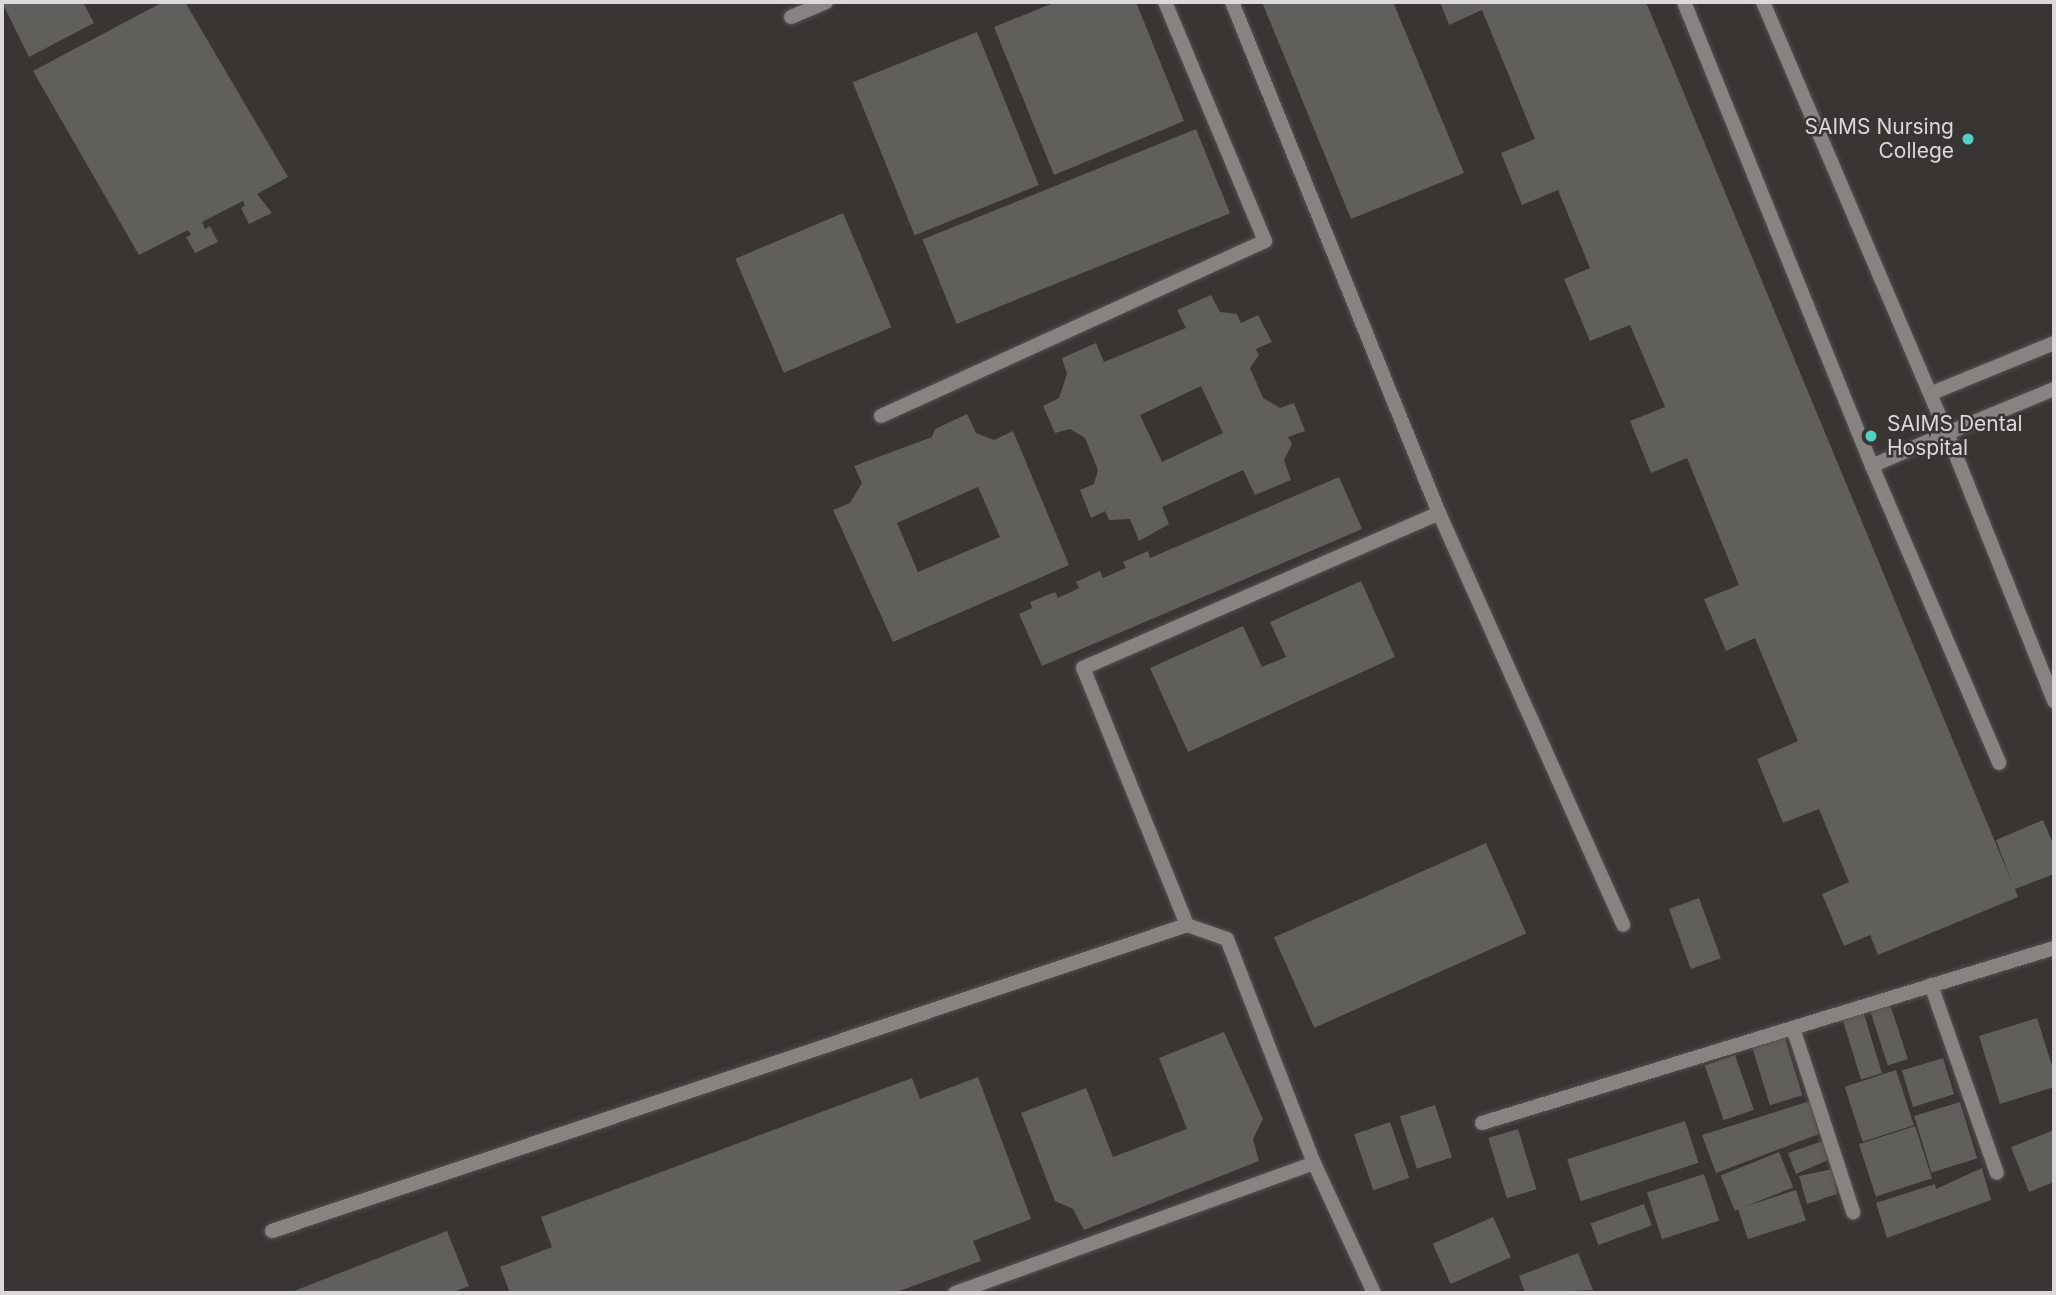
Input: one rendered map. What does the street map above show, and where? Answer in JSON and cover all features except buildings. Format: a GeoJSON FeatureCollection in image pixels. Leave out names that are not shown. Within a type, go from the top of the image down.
{"type":"FeatureCollection","features":[{"type":"Feature","properties":{"kind":"street"},"geometry":{"type":"LineString","coordinates":[[791,17],[826,2]]}},
{"type":"Feature","properties":{"kind":"street"},"geometry":{"type":"LineString","coordinates":[[881,416],[1265,241],[1165,2]]}},
{"type":"Feature","properties":{"kind":"street"},"geometry":{"type":"LineString","coordinates":[[1232,2],[1439,513],[1623,925]]}},
{"type":"Feature","properties":{"kind":"street"},"geometry":{"type":"LineString","coordinates":[[1684,2],[1872,466],[1999,763]]}},
{"type":"Feature","properties":{"kind":"street"},"geometry":{"type":"LineString","coordinates":[[1763,2],[1932,393],[2054,701]]}},
{"type":"Feature","properties":{"kind":"street"},"geometry":{"type":"LineString","coordinates":[[1932,393],[2054,343]]}},
{"type":"Feature","properties":{"kind":"street"},"geometry":{"type":"LineString","coordinates":[[1872,466],[2054,389]]}},
{"type":"Feature","properties":{"kind":"street"},"geometry":{"type":"LineString","coordinates":[[1187,925],[1083,668],[1439,513]]}},
{"type":"Feature","properties":{"kind":"street"},"geometry":{"type":"LineString","coordinates":[[272,1231],[1187,925],[1227,939],[1314,1163],[1374,1293]]}},
{"type":"Feature","properties":{"kind":"street"},"geometry":{"type":"LineString","coordinates":[[1482,1123],[2054,948]]}},
{"type":"Feature","properties":{"kind":"street"},"geometry":{"type":"LineString","coordinates":[[1931,985],[1997,1173]]}},
{"type":"Feature","properties":{"kind":"street"},"geometry":{"type":"LineString","coordinates":[[1793,1028],[1853,1212]]}},
{"type":"Feature","properties":{"kind":"street"},"geometry":{"type":"LineString","coordinates":[[955,1293],[1314,1163]]}},
{"type":"Feature","properties":{"kind":"place","name":"SAIMS Nursing College"},"geometry":{"type":"Point","coordinates":[1968,139]}},
{"type":"Feature","properties":{"kind":"place","name":"SAIMS Dental Hospital"},"geometry":{"type":"Point","coordinates":[1871,436]}}]}
